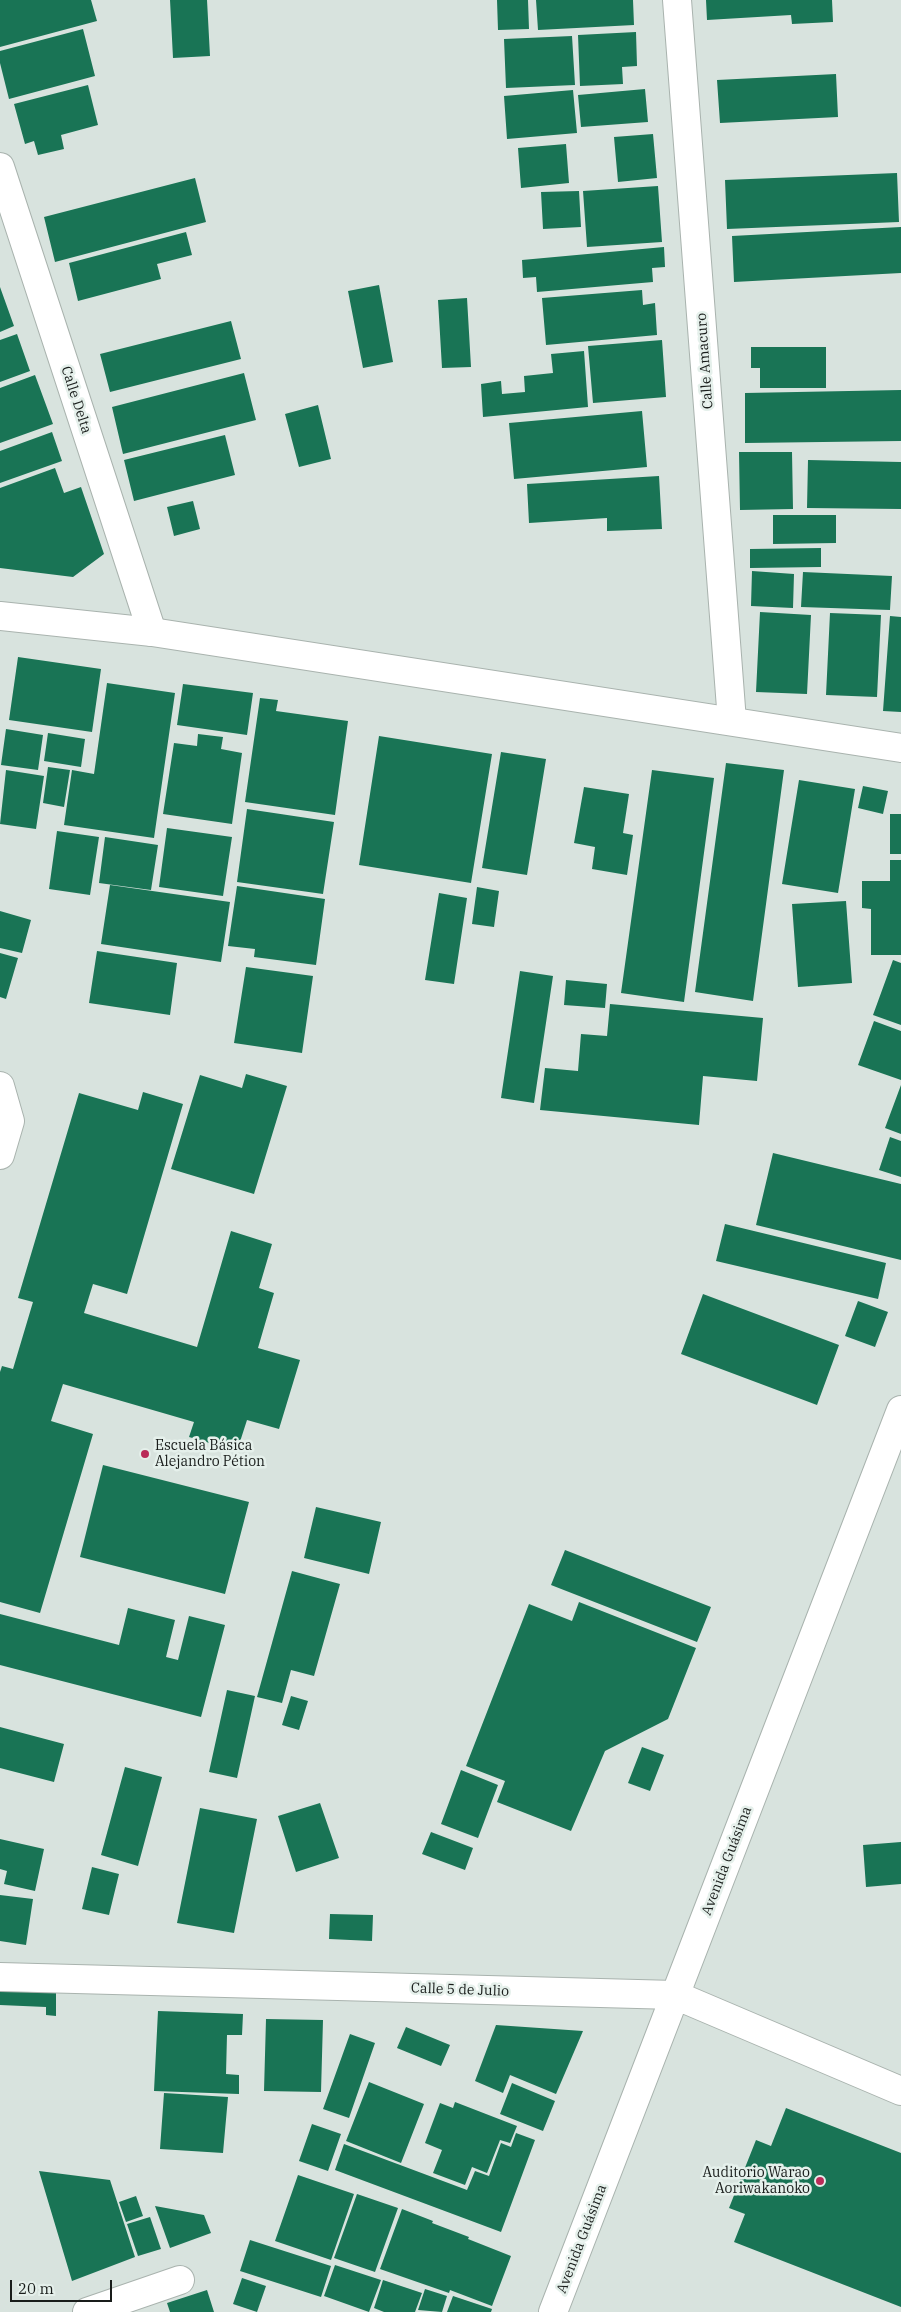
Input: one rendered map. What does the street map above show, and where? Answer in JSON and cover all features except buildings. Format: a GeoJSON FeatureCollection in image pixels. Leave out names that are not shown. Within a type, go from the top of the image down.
{"type":"FeatureCollection","features":[{"type":"Feature","properties":{"kind":"street","name":"Calle Amacuro"},"geometry":{"type":"LineString","coordinates":[[677,0],[732,721]]}},
{"type":"Feature","properties":{"kind":"street","name":"Calle Delta"},"geometry":{"type":"LineString","coordinates":[[0,167],[152,632]]}},
{"type":"Feature","properties":{"kind":"street"},"geometry":{"type":"LineString","coordinates":[[0,616],[152,632],[901,748]]}},
{"type":"Feature","properties":{"kind":"street"},"geometry":{"type":"LineString","coordinates":[[0,1086],[10,1121],[0,1155]]}},
{"type":"Feature","properties":{"kind":"street","name":"Avenida Guásima"},"geometry":{"type":"LineString","coordinates":[[553,2312],[901,1410]]}},
{"type":"Feature","properties":{"kind":"street","name":"Calle 5 de Julio"},"geometry":{"type":"LineString","coordinates":[[0,1977],[675,1995],[901,2090]]}},
{"type":"Feature","properties":{"kind":"street"},"geometry":{"type":"LineString","coordinates":[[87,2312],[180,2280]]}},
{"type":"Feature","properties":{"kind":"place","name":"Escuela Básica Alejandro Pétion"},"geometry":{"type":"Point","coordinates":[145,1454]}},
{"type":"Feature","properties":{"kind":"place","name":"Auditorio Warao Aoriwakanoko"},"geometry":{"type":"Point","coordinates":[820,2181]}}]}
